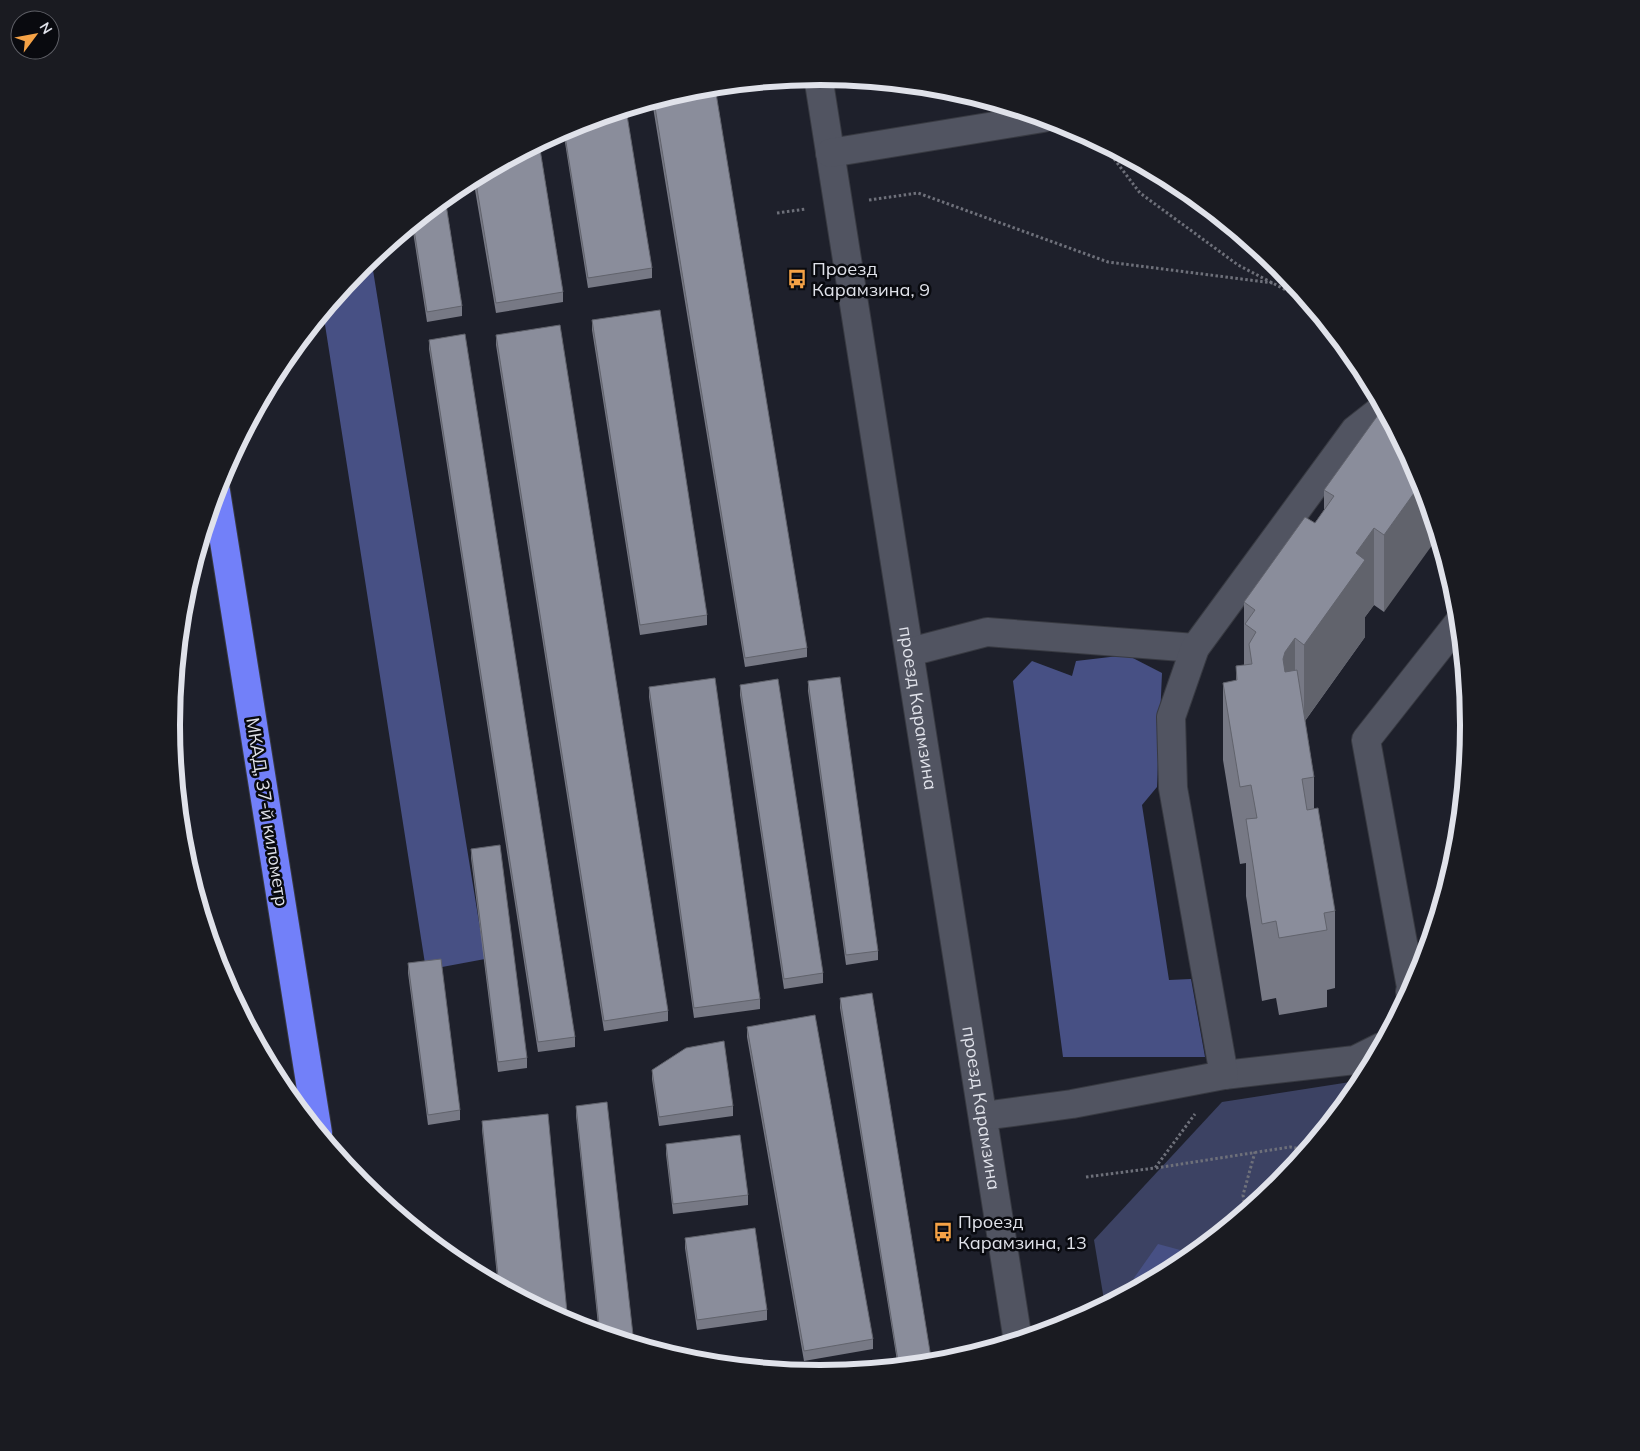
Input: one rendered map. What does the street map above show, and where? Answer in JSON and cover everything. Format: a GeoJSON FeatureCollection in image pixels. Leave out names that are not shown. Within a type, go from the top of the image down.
{"type":"FeatureCollection","features":[{"type":"Feature","properties":{"kind":"highway","name":"МКАД, 37-й километр"},"geometry":{"type":"LineString","coordinates":[[218,506],[316,1120]]}},
{"type":"Feature","properties":{"kind":"street","name":"проезд Карамзина"},"geometry":{"type":"LineString","coordinates":[[819,85],[1017,1335]]}},
{"type":"Feature","properties":{"kind":"street"},"geometry":{"type":"LineString","coordinates":[[830,154],[1029,120]]}},
{"type":"Feature","properties":{"kind":"street"},"geometry":{"type":"LineString","coordinates":[[1224,1075],[1173,788],[1171,717],[1195,648],[1355,430],[1378,412]]}},
{"type":"Feature","properties":{"kind":"street"},"geometry":{"type":"LineString","coordinates":[[1410,976],[1366,740],[1453,630]]}},
{"type":"Feature","properties":{"kind":"street"},"geometry":{"type":"LineString","coordinates":[[910,652],[987,632],[1195,648]]}},
{"type":"Feature","properties":{"kind":"street"},"geometry":{"type":"LineString","coordinates":[[983,1116],[1072,1104],[1224,1075],[1355,1060],[1371,1052]]}},
{"type":"Feature","properties":{"kind":"path"},"geometry":{"type":"LineString","coordinates":[[1111,155],[1140,193],[1238,265],[1292,293]]}},
{"type":"Feature","properties":{"kind":"path"},"geometry":{"type":"LineString","coordinates":[[918,193],[1108,262],[1273,283]]}},
{"type":"Feature","properties":{"kind":"path"},"geometry":{"type":"LineString","coordinates":[[1156,1168],[1224,1075]]}},
{"type":"Feature","properties":{"kind":"path"},"geometry":{"type":"LineString","coordinates":[[1086,1177],[1290,1147],[1301,1149]]}},
{"type":"Feature","properties":{"kind":"path"},"geometry":{"type":"LineString","coordinates":[[1245,1204],[1243,1195],[1255,1152]]}},
{"type":"Feature","properties":{"kind":"shaded area"},"geometry":{"type":"Polygon","coordinates":[[[373,268],[485,959],[426,970],[324,320],[338,303],[373,268]]]}},
{"type":"Feature","properties":{"kind":"shaded area"},"geometry":{"type":"Polygon","coordinates":[[[1127,655],[1162,673],[1157,787],[1142,805],[1169,980],[1191,979],[1205,1057],[1063,1057],[1013,681],[1032,661],[1072,676],[1076,661],[1127,655]]]}},
{"type":"Feature","properties":{"kind":"shaded area"},"geometry":{"type":"Polygon","coordinates":[[[1353,1082],[1302,1148],[1242,1207],[1210,1234],[1176,1258],[1104,1300],[1094,1240],[1222,1102],[1353,1082]]]}},
{"type":"Feature","properties":{"kind":"shaded area"},"geometry":{"type":"Polygon","coordinates":[[[1158,1244],[1185,1251],[1135,1283],[1134,1278],[1158,1244]]]}},
{"type":"Feature","properties":{"kind":"building"},"geometry":{"type":"Polygon","coordinates":[[[716,93],[807,648],[745,658],[655,107],[716,93]]]}},
{"type":"Feature","properties":{"kind":"building"},"geometry":{"type":"Polygon","coordinates":[[[627,115],[652,268],[588,278],[565,138],[627,115]]]}},
{"type":"Feature","properties":{"kind":"building"},"geometry":{"type":"Polygon","coordinates":[[[540,150],[563,292],[496,303],[476,185],[540,150]]]}},
{"type":"Feature","properties":{"kind":"building"},"geometry":{"type":"Polygon","coordinates":[[[446,206],[462,306],[427,312],[414,230],[446,206]]]}},
{"type":"Feature","properties":{"kind":"building"},"geometry":{"type":"Polygon","coordinates":[[[660,310],[707,615],[640,625],[592,320],[660,310]]]}},
{"type":"Feature","properties":{"kind":"building"},"geometry":{"type":"Polygon","coordinates":[[[560,325],[668,1011],[604,1021],[496,335],[560,325]]]}},
{"type":"Feature","properties":{"kind":"building"},"geometry":{"type":"Polygon","coordinates":[[[465,334],[575,1037],[538,1042],[429,340],[465,334]]]}},
{"type":"Feature","properties":{"kind":"building"},"geometry":{"type":"Polygon","coordinates":[[[1379,413],[1416,490],[1384,535],[1374,528],[1356,553],[1365,560],[1304,645],[1295,638],[1285,652],[1283,659],[1285,672],[1297,670],[1314,777],[1302,779],[1307,810],[1318,808],[1335,911],[1324,913],[1327,930],[1279,938],[1276,921],[1262,924],[1246,819],[1257,818],[1251,785],[1240,787],[1223,683],[1237,680],[1236,666],[1252,664],[1249,644],[1256,632],[1245,624],[1255,610],[1244,602],[1305,517],[1315,523],[1334,496],[1324,490],[1379,413]]]}},
{"type":"Feature","properties":{"kind":"building"},"geometry":{"type":"Polygon","coordinates":[[[840,677],[878,951],[846,955],[808,681],[840,677]]]}},
{"type":"Feature","properties":{"kind":"building"},"geometry":{"type":"Polygon","coordinates":[[[715,678],[760,999],[694,1008],[649,687],[715,678]]]}},
{"type":"Feature","properties":{"kind":"building"},"geometry":{"type":"Polygon","coordinates":[[[778,679],[823,973],[784,979],[740,685],[778,679]]]}},
{"type":"Feature","properties":{"kind":"building"},"geometry":{"type":"Polygon","coordinates":[[[500,845],[527,1058],[498,1062],[471,849],[500,845]]]}},
{"type":"Feature","properties":{"kind":"building"},"geometry":{"type":"Polygon","coordinates":[[[441,959],[460,1110],[428,1115],[408,963],[441,959]]]}},
{"type":"Feature","properties":{"kind":"building"},"geometry":{"type":"Polygon","coordinates":[[[872,993],[931,1356],[898,1362],[840,998],[872,993]]]}},
{"type":"Feature","properties":{"kind":"building"},"geometry":{"type":"Polygon","coordinates":[[[815,1015],[873,1339],[804,1351],[747,1027],[815,1015]]]}},
{"type":"Feature","properties":{"kind":"building"},"geometry":{"type":"Polygon","coordinates":[[[724,1041],[733,1106],[659,1117],[652,1070],[686,1048],[724,1041]]]}},
{"type":"Feature","properties":{"kind":"building"},"geometry":{"type":"Polygon","coordinates":[[[607,1102],[633,1338],[599,1326],[576,1106],[607,1102]]]}},
{"type":"Feature","properties":{"kind":"building"},"geometry":{"type":"Polygon","coordinates":[[[548,1114],[567,1313],[498,1279],[482,1121],[548,1114]]]}},
{"type":"Feature","properties":{"kind":"building"},"geometry":{"type":"Polygon","coordinates":[[[740,1135],[748,1195],[673,1204],[666,1144],[740,1135]]]}},
{"type":"Feature","properties":{"kind":"building"},"geometry":{"type":"Polygon","coordinates":[[[755,1228],[767,1310],[697,1320],[685,1238],[755,1228]]]}},
{"type":"Feature","properties":{"kind":"place","name":"Проезд Карамзина, 9"},"geometry":{"type":"Point","coordinates":[797,279]}},
{"type":"Feature","properties":{"kind":"place","name":"Проезд Карамзина, 13"},"geometry":{"type":"Point","coordinates":[943,1232]}}]}
